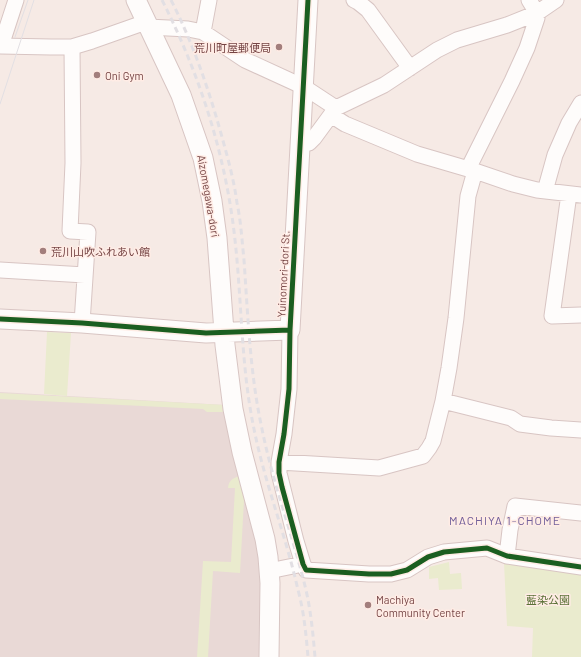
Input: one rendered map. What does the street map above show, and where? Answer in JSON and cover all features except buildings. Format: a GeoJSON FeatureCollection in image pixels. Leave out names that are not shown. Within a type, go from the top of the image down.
{"type":"FeatureCollection","features":[{"type":"Feature","properties":{"kind":"street"},"geometry":{"type":"LineString","coordinates":[[16,0],[0,46],[72,47],[147,24],[203,32],[245,60],[304,87],[333,111],[345,124],[417,154],[513,184],[545,191],[575,195],[552,316],[581,315]]}},
{"type":"Feature","properties":{"kind":"street","name":"Aizomegawa-dori"},"geometry":{"type":"LineString","coordinates":[[136,0],[180,95],[203,158],[212,200],[217,238],[225,345],[237,432],[265,539],[269,572],[269,657]]}},
{"type":"Feature","properties":{"kind":"street"},"geometry":{"type":"LineString","coordinates":[[203,32],[209,0]]}},
{"type":"Feature","properties":{"kind":"street","name":"Yuinomori-dori St."},"geometry":{"type":"LineString","coordinates":[[0,319],[82,323],[206,333],[290,330],[308,0]]}},
{"type":"Feature","properties":{"kind":"street"},"geometry":{"type":"LineString","coordinates":[[354,0],[368,10],[410,68]]}},
{"type":"Feature","properties":{"kind":"street"},"geometry":{"type":"LineString","coordinates":[[300,144],[309,143],[314,138],[333,111],[384,85],[438,50],[457,40],[507,25],[533,6],[556,0]]}},
{"type":"Feature","properties":{"kind":"street"},"geometry":{"type":"LineString","coordinates":[[279,462],[379,468],[422,456],[433,441],[443,402],[449,368],[472,170],[527,48],[537,18],[533,6]]}},
{"type":"Feature","properties":{"kind":"street"},"geometry":{"type":"LineString","coordinates":[[72,47],[73,164],[70,231],[88,232],[82,323]]}},
{"type":"Feature","properties":{"kind":"street"},"geometry":{"type":"LineString","coordinates":[[545,191],[555,155],[569,123],[580,105]]}},
{"type":"Feature","properties":{"kind":"street"},"geometry":{"type":"LineString","coordinates":[[0,270],[85,275]]}},
{"type":"Feature","properties":{"kind":"street"},"geometry":{"type":"LineString","coordinates":[[290,330],[289,389],[279,462],[279,473],[303,564],[306,570],[391,574],[407,570],[428,557],[444,552],[487,548],[507,556],[581,567]]}},
{"type":"Feature","properties":{"kind":"street"},"geometry":{"type":"LineString","coordinates":[[443,402],[512,418],[520,424],[581,430]]}},
{"type":"Feature","properties":{"kind":"street"},"geometry":{"type":"LineString","coordinates":[[507,556],[515,506],[581,513]]}},
{"type":"Feature","properties":{"kind":"street"},"geometry":{"type":"LineString","coordinates":[[269,572],[303,564]]}},
{"type":"Feature","properties":{"kind":"shaded area"},"geometry":{"type":"Polygon","coordinates":[[[0,392],[225,405],[255,531],[261,565],[261,657],[0,657],[0,392]]]}},
{"type":"Feature","properties":{"kind":"green space"},"geometry":{"type":"Polygon","coordinates":[[[47,332],[71,333],[67,396],[44,394],[47,332]]]}},
{"type":"Feature","properties":{"kind":"green space"},"geometry":{"type":"Polygon","coordinates":[[[0,393],[225,405],[225,412],[207,412],[203,409],[0,399],[0,393]]]}},
{"type":"Feature","properties":{"kind":"green space"},"geometry":{"type":"Polygon","coordinates":[[[239,476],[244,495],[240,573],[213,571],[208,657],[197,657],[203,561],[231,562],[235,488],[228,488],[231,480],[239,476]]]}},
{"type":"Feature","properties":{"kind":"green space"},"geometry":{"type":"Polygon","coordinates":[[[449,562],[450,574],[461,573],[462,589],[439,590],[438,578],[429,579],[429,567],[449,562]]]}},
{"type":"Feature","properties":{"kind":"green space","name":"藍染公園"},"geometry":{"type":"Polygon","coordinates":[[[504,563],[555,567],[581,572],[581,657],[532,657],[533,628],[507,626],[504,563]]]}},
{"type":"Feature","properties":{"kind":"tram line"},"geometry":{"type":"LineString","coordinates":[[15,37],[28,0]]}},
{"type":"Feature","properties":{"kind":"tram line"},"geometry":{"type":"LineString","coordinates":[[0,104],[34,0]]}},
{"type":"Feature","properties":{"kind":"railway"},"geometry":{"type":"LineString","coordinates":[[162,0],[176,28],[199,87],[218,147],[225,178],[235,240],[244,359],[250,406],[264,470],[288,550],[300,598],[308,657]]}},
{"type":"Feature","properties":{"kind":"railway"},"geometry":{"type":"LineString","coordinates":[[171,0],[179,16],[206,84],[233,178],[241,232],[250,345],[258,408],[272,470],[306,590],[311,615],[315,657]]}},
{"type":"Feature","properties":{"kind":"cycle path"},"geometry":{"type":"LineString","coordinates":[[308,0],[290,330],[289,389],[279,462],[279,473],[282,487],[303,564],[306,570],[391,574],[407,570],[428,557],[444,552],[487,548],[507,556],[581,567]]}},
{"type":"Feature","properties":{"kind":"cycle path"},"geometry":{"type":"LineString","coordinates":[[0,319],[82,323],[206,333],[290,330]]}},
{"type":"Feature","properties":{"kind":"place","name":"荒川町屋郵便局"},"geometry":{"type":"Point","coordinates":[279,47]}},
{"type":"Feature","properties":{"kind":"place","name":"Oni Gym"},"geometry":{"type":"Point","coordinates":[97,75]}},
{"type":"Feature","properties":{"kind":"place","name":"荒川山吹ふれあい館"},"geometry":{"type":"Point","coordinates":[43,251]}},
{"type":"Feature","properties":{"kind":"place","name":"Machiya Community Center"},"geometry":{"type":"Point","coordinates":[368,605]}},
{"type":"Feature","properties":{"kind":"district","name":"MACHIYA 1-CHOME"},"geometry":{"type":"Point","coordinates":[505,520]}}]}
